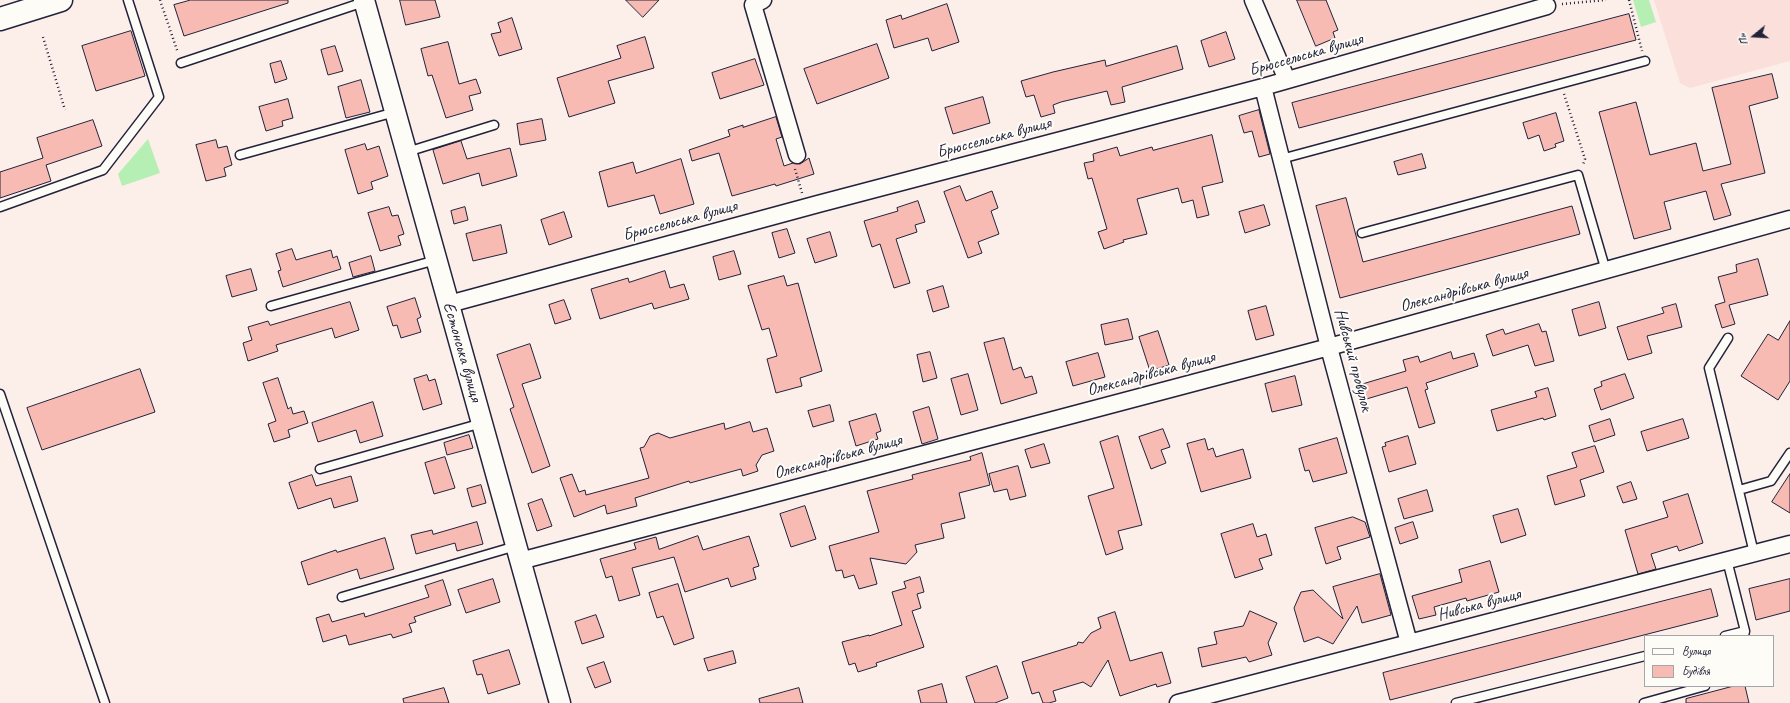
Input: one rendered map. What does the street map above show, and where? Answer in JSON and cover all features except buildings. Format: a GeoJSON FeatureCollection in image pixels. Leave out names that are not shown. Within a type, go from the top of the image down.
{"type":"FeatureCollection","features":[{"type":"Feature","properties":{"kind":"main road"},"geometry":{"type":"LineString","coordinates":[[0,19],[54,1]]}},
{"type":"Feature","properties":{"kind":"street"},"geometry":{"type":"LineString","coordinates":[[763,0],[753,5],[797,155]]}},
{"type":"Feature","properties":{"kind":"street"},"geometry":{"type":"LineString","coordinates":[[1253,0],[1287,80]]}},
{"type":"Feature","properties":{"kind":"street","name":"Естонська вулиця"},"geometry":{"type":"LineString","coordinates":[[365,1],[560,703]]}},
{"type":"Feature","properties":{"kind":"street","name":"Брюссельська вулиця"},"geometry":{"type":"LineString","coordinates":[[449,304],[807,207],[1263,87],[1527,5],[1547,6]]}},
{"type":"Feature","properties":{"kind":"street","name":"Нивський провулок"},"geometry":{"type":"LineString","coordinates":[[1263,87],[1329,347],[1409,642]]}},
{"type":"Feature","properties":{"kind":"street","name":"Олександрівська вулиця"},"geometry":{"type":"LineString","coordinates":[[518,553],[1329,347],[1790,219]]}},
{"type":"Feature","properties":{"kind":"street","name":"Нивська вулиця"},"geometry":{"type":"LineString","coordinates":[[1178,703],[1790,544]]}},
{"type":"Feature","properties":{"kind":"lane"},"geometry":{"type":"LineString","coordinates":[[0,207],[103,170],[159,97],[128,0]]}},
{"type":"Feature","properties":{"kind":"lane"},"geometry":{"type":"LineString","coordinates":[[181,63],[365,1]]}},
{"type":"Feature","properties":{"kind":"lane"},"geometry":{"type":"LineString","coordinates":[[1281,159],[1645,61]]}},
{"type":"Feature","properties":{"kind":"lane"},"geometry":{"type":"LineString","coordinates":[[240,155],[396,112]]}},
{"type":"Feature","properties":{"kind":"lane"},"geometry":{"type":"LineString","coordinates":[[407,152],[494,125]]}},
{"type":"Feature","properties":{"kind":"lane"},"geometry":{"type":"LineString","coordinates":[[1362,233],[1578,175],[1606,271]]}},
{"type":"Feature","properties":{"kind":"lane"},"geometry":{"type":"LineString","coordinates":[[271,306],[437,260]]}},
{"type":"Feature","properties":{"kind":"lane"},"geometry":{"type":"LineString","coordinates":[[1728,338],[1709,368],[1754,553]]}},
{"type":"Feature","properties":{"kind":"lane"},"geometry":{"type":"LineString","coordinates":[[0,394],[105,703]]}},
{"type":"Feature","properties":{"kind":"lane"},"geometry":{"type":"LineString","coordinates":[[320,469],[482,423]]}},
{"type":"Feature","properties":{"kind":"lane"},"geometry":{"type":"LineString","coordinates":[[1739,490],[1771,481],[1790,453]]}},
{"type":"Feature","properties":{"kind":"lane"},"geometry":{"type":"LineString","coordinates":[[342,597],[518,553]]}},
{"type":"Feature","properties":{"kind":"lane"},"geometry":{"type":"LineString","coordinates":[[1727,560],[1744,633],[1731,635]]}},
{"type":"Feature","properties":{"kind":"lane"},"geometry":{"type":"LineString","coordinates":[[1456,703],[1644,656]]}},
{"type":"Feature","properties":{"kind":"lane"},"geometry":{"type":"LineString","coordinates":[[1644,703],[1701,687]]}},
{"type":"Feature","properties":{"kind":"path"},"geometry":{"type":"LineString","coordinates":[[160,0],[181,63]]}},
{"type":"Feature","properties":{"kind":"path"},"geometry":{"type":"LineString","coordinates":[[1547,6],[1606,0]]}},
{"type":"Feature","properties":{"kind":"path"},"geometry":{"type":"LineString","coordinates":[[1629,0],[1645,61]]}},
{"type":"Feature","properties":{"kind":"path"},"geometry":{"type":"LineString","coordinates":[[44,37],[65,110]]}},
{"type":"Feature","properties":{"kind":"path"},"geometry":{"type":"LineString","coordinates":[[1561,84],[1585,159],[1578,175]]}},
{"type":"Feature","properties":{"kind":"path"},"geometry":{"type":"LineString","coordinates":[[797,155],[791,157],[807,207]]}},
{"type":"Feature","properties":{"kind":"shaded area"},"geometry":{"type":"Polygon","coordinates":[[[1654,0],[1790,0],[1790,61],[1690,88],[1680,83],[1654,0]]]}},
{"type":"Feature","properties":{"kind":"green space"},"geometry":{"type":"Polygon","coordinates":[[[1633,0],[1649,0],[1656,22],[1641,27],[1633,0]]]}},
{"type":"Feature","properties":{"kind":"green space"},"geometry":{"type":"Polygon","coordinates":[[[148,139],[160,173],[122,186],[118,174],[148,139]]]}}]}
